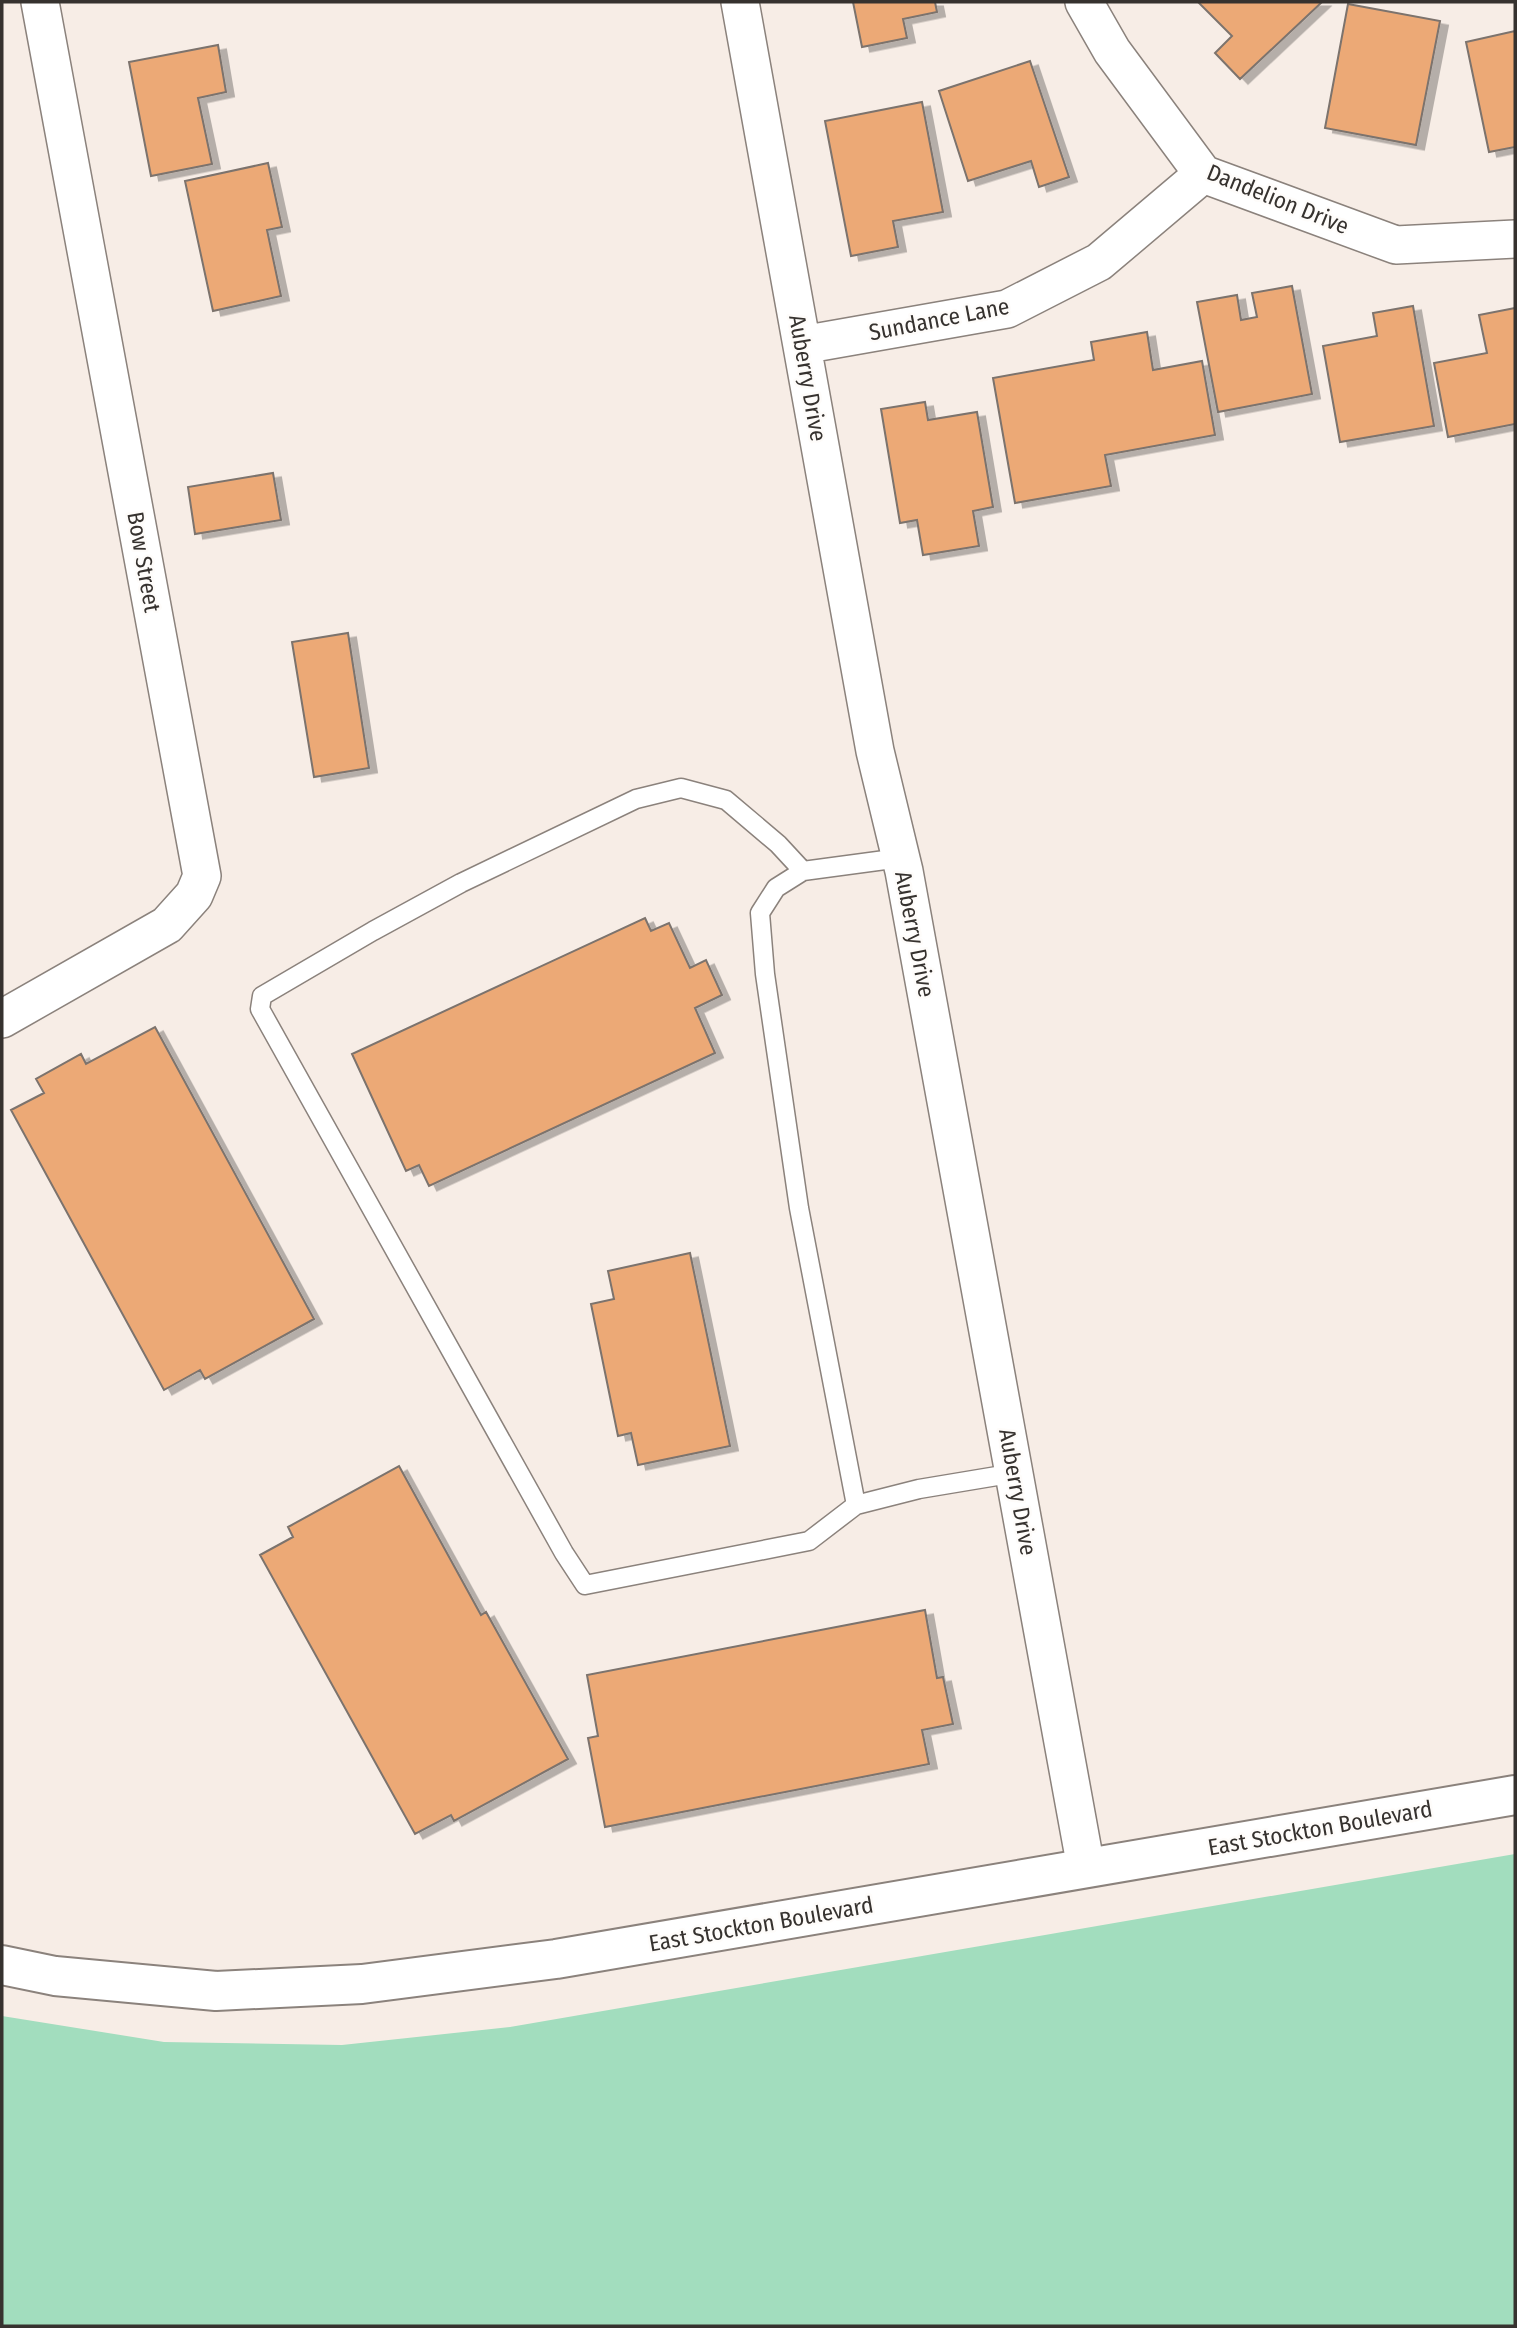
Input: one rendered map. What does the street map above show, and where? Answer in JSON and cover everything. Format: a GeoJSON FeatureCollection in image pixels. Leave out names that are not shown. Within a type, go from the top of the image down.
{"type":"FeatureCollection","features":[{"type":"Feature","properties":{"kind":"street","name":"Bow Street"},"geometry":{"type":"LineString","coordinates":[[2,1019],[167,925],[194,895],[202,876],[40,2]]}},
{"type":"Feature","properties":{"kind":"street","name":"Auberry Drive"},"geometry":{"type":"LineString","coordinates":[[740,2],[875,751],[900,858],[1086,1868]]}},
{"type":"Feature","properties":{"kind":"street","name":"Dandelion Drive"},"geometry":{"type":"LineString","coordinates":[[1084,2],[1112,51],[1203,174],[1396,245],[1515,239]]}},
{"type":"Feature","properties":{"kind":"street","name":"Sundance Lane"},"geometry":{"type":"LineString","coordinates":[[802,345],[1007,309],[1099,262],[1203,174]]}},
{"type":"Feature","properties":{"kind":"street","name":"East Stockton Boulevard"},"geometry":{"type":"LineString","coordinates":[[2,1965],[55,1976],[216,1991],[362,1984],[556,1959],[1515,1795]]}},
{"type":"Feature","properties":{"kind":"lane"},"geometry":{"type":"LineString","coordinates":[[803,871],[778,844],[726,800],[681,788],[636,799],[461,883],[373,931],[262,996],[260,1009],[557,1541],[585,1586],[809,1541],[856,1505],[919,1489],[1015,1473]]}},
{"type":"Feature","properties":{"kind":"lane"},"geometry":{"type":"LineString","coordinates":[[856,1505],[799,1208],[765,974],[760,913],[776,888],[803,871],[900,858]]}},
{"type":"Feature","properties":{"kind":"green space"},"geometry":{"type":"Polygon","coordinates":[[[1515,1854],[1515,2326],[2,2326],[2,2016],[164,2042],[342,2045],[510,2027],[1515,1854]]]}},
{"type":"Feature","properties":{"kind":"building"},"geometry":{"type":"Polygon","coordinates":[[[853,2],[935,2],[937,12],[903,19],[907,38],[862,47],[853,2]]]}},
{"type":"Feature","properties":{"kind":"building"},"geometry":{"type":"Polygon","coordinates":[[[1198,2],[1322,2],[1240,79],[1215,53],[1232,36],[1198,2]]]}},
{"type":"Feature","properties":{"kind":"building"},"geometry":{"type":"Polygon","coordinates":[[[1348,4],[1440,21],[1416,145],[1325,128],[1348,4]]]}},
{"type":"Feature","properties":{"kind":"building"},"geometry":{"type":"Polygon","coordinates":[[[1515,31],[1515,147],[1489,152],[1466,42],[1515,31]]]}},
{"type":"Feature","properties":{"kind":"building"},"geometry":{"type":"Polygon","coordinates":[[[218,45],[226,92],[198,98],[212,164],[151,176],[129,62],[218,45]]]}},
{"type":"Feature","properties":{"kind":"building"},"geometry":{"type":"Polygon","coordinates":[[[1030,61],[1069,177],[1039,187],[1031,161],[968,181],[939,91],[1030,61]]]}},
{"type":"Feature","properties":{"kind":"building"},"geometry":{"type":"Polygon","coordinates":[[[922,102],[943,212],[893,221],[898,247],[851,256],[825,121],[922,102]]]}},
{"type":"Feature","properties":{"kind":"building"},"geometry":{"type":"Polygon","coordinates":[[[268,163],[282,227],[267,230],[281,296],[213,311],[185,181],[268,163]]]}},
{"type":"Feature","properties":{"kind":"building"},"geometry":{"type":"Polygon","coordinates":[[[1292,286],[1312,394],[1218,412],[1197,302],[1237,295],[1241,320],[1257,317],[1252,293],[1292,286]]]}},
{"type":"Feature","properties":{"kind":"building"},"geometry":{"type":"Polygon","coordinates":[[[1413,306],[1434,426],[1340,442],[1323,346],[1377,336],[1373,313],[1413,306]]]}},
{"type":"Feature","properties":{"kind":"building"},"geometry":{"type":"Polygon","coordinates":[[[1515,308],[1515,424],[1448,437],[1434,363],[1487,353],[1479,315],[1515,308]]]}},
{"type":"Feature","properties":{"kind":"building"},"geometry":{"type":"Polygon","coordinates":[[[1147,332],[1153,370],[1202,361],[1215,435],[1105,455],[1111,486],[1015,503],[993,378],[1094,360],[1091,342],[1147,332]]]}},
{"type":"Feature","properties":{"kind":"building"},"geometry":{"type":"Polygon","coordinates":[[[925,402],[928,420],[977,412],[993,507],[973,511],[979,546],[923,555],[917,520],[900,523],[881,409],[925,402]]]}},
{"type":"Feature","properties":{"kind":"building"},"geometry":{"type":"Polygon","coordinates":[[[273,473],[281,520],[195,534],[188,487],[273,473]]]}},
{"type":"Feature","properties":{"kind":"building"},"geometry":{"type":"Polygon","coordinates":[[[348,633],[369,768],[314,777],[292,642],[348,633]]]}},
{"type":"Feature","properties":{"kind":"building"},"geometry":{"type":"Polygon","coordinates":[[[645,918],[651,931],[669,923],[690,968],[706,960],[722,995],[695,1008],[715,1053],[429,1186],[419,1165],[406,1171],[352,1054],[645,918]]]}},
{"type":"Feature","properties":{"kind":"building"},"geometry":{"type":"Polygon","coordinates":[[[155,1027],[314,1319],[205,1379],[200,1370],[164,1390],[11,1110],[44,1093],[36,1079],[81,1054],[86,1064],[155,1027]]]}},
{"type":"Feature","properties":{"kind":"building"},"geometry":{"type":"Polygon","coordinates":[[[690,1253],[730,1446],[638,1465],[631,1433],[618,1436],[591,1304],[614,1299],[608,1271],[690,1253]]]}},
{"type":"Feature","properties":{"kind":"building"},"geometry":{"type":"Polygon","coordinates":[[[399,1466],[481,1615],[486,1612],[568,1759],[454,1821],[451,1815],[415,1834],[260,1555],[293,1537],[288,1527],[399,1466]]]}},
{"type":"Feature","properties":{"kind":"building"},"geometry":{"type":"Polygon","coordinates":[[[925,1610],[937,1678],[943,1677],[953,1724],[922,1730],[929,1764],[605,1827],[588,1738],[598,1736],[587,1675],[925,1610]]]}}]}
